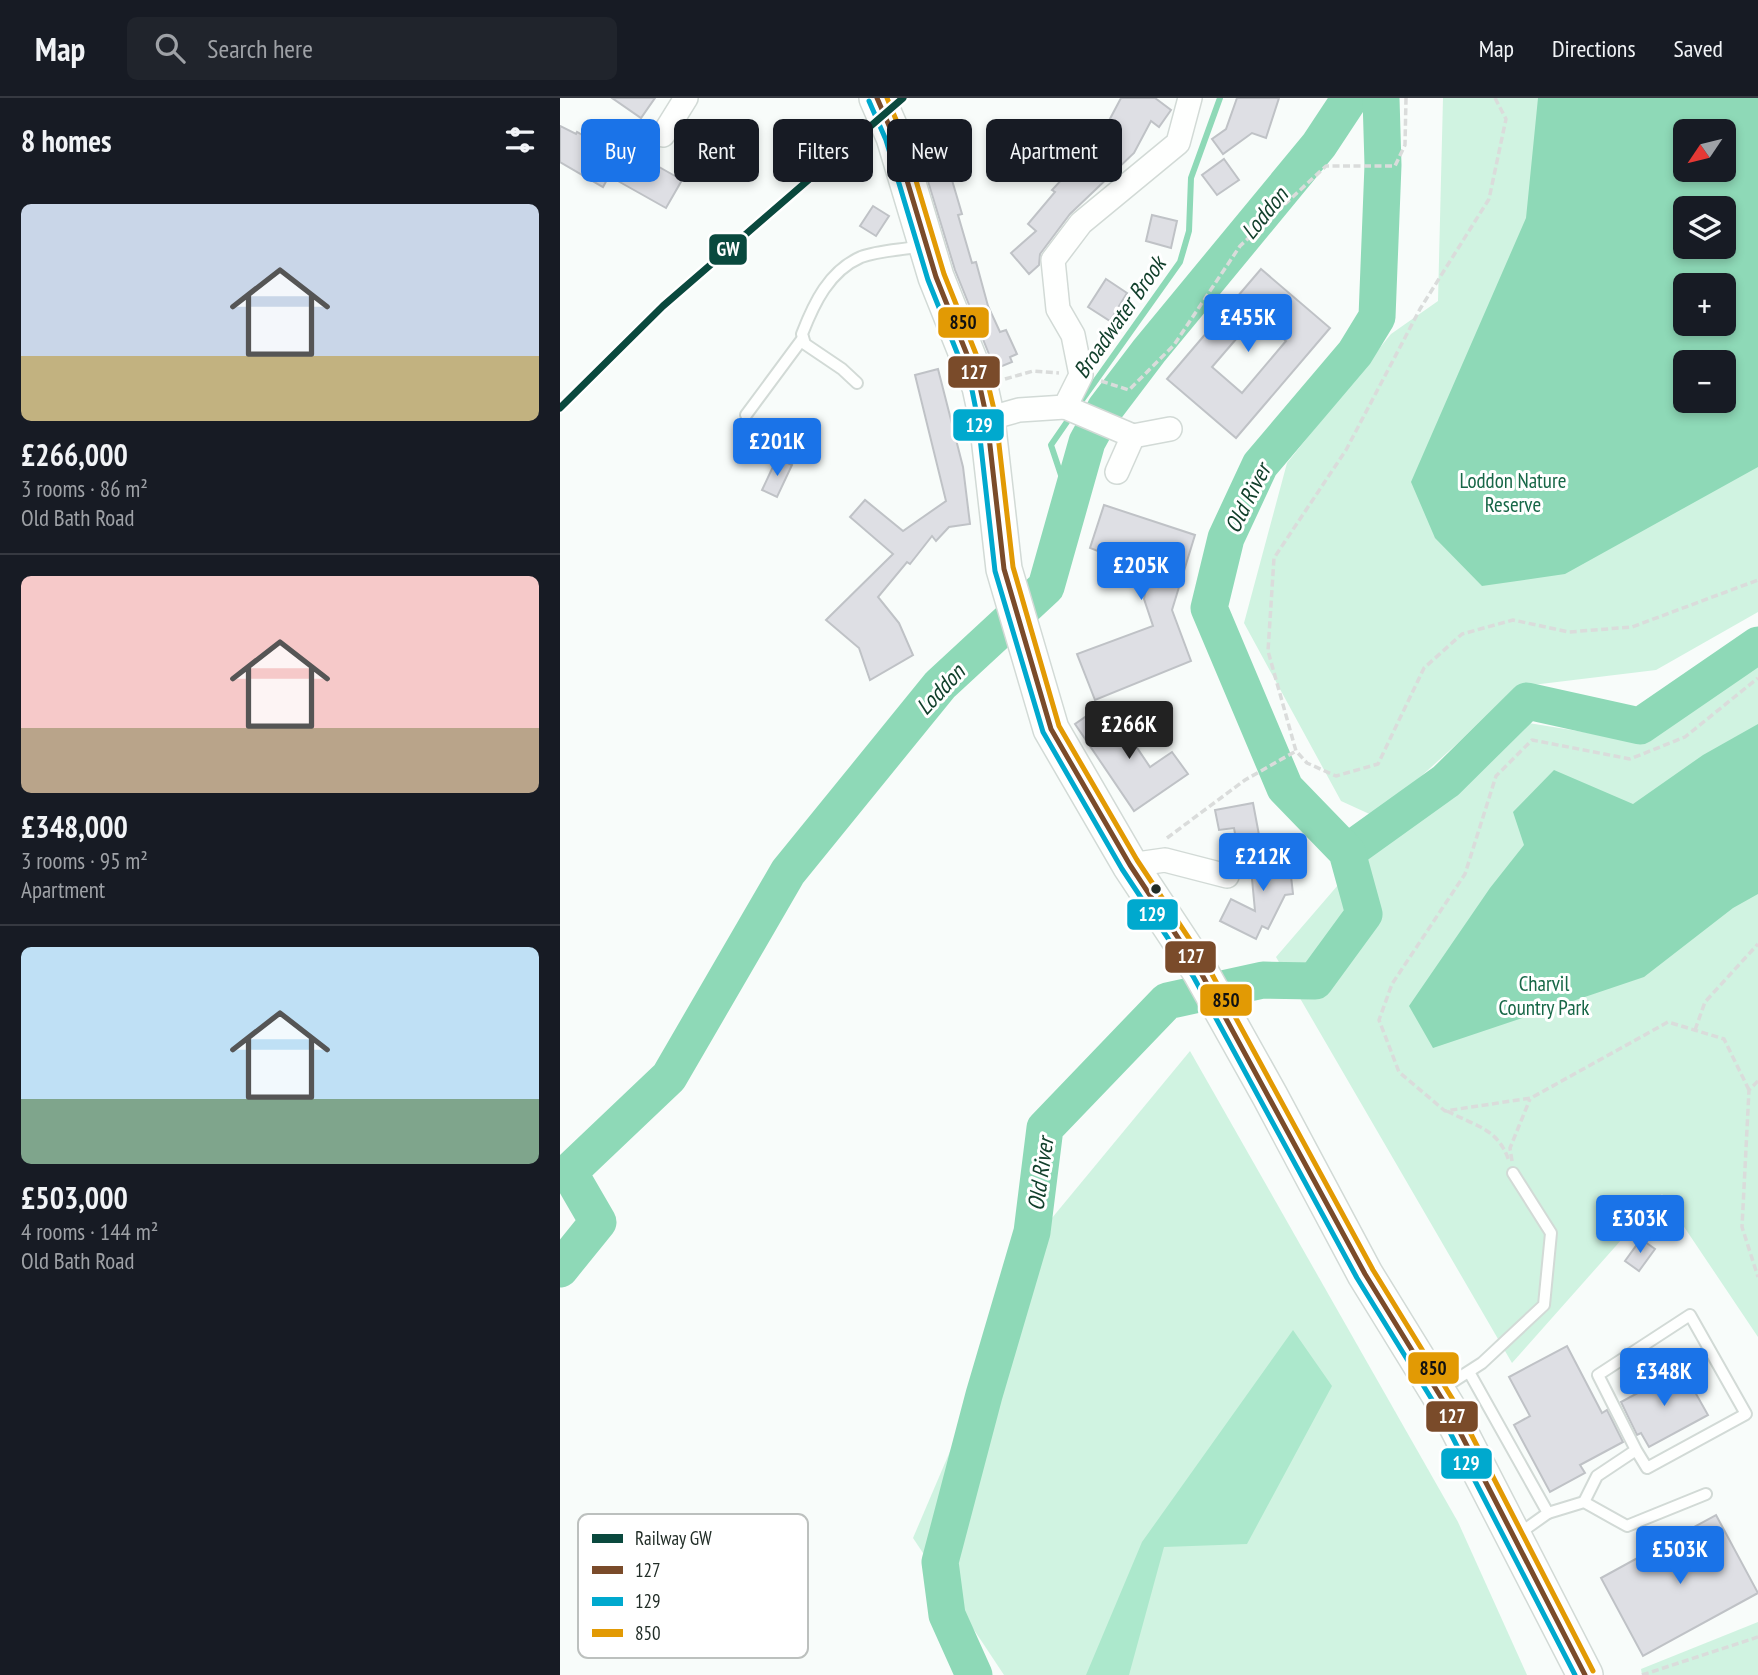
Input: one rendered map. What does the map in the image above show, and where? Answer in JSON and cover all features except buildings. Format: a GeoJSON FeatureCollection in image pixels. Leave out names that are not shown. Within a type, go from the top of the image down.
{"type":"FeatureCollection","features":[{"type":"Feature","properties":{"kind":"main road"},"geometry":{"type":"LineString","coordinates":[[877,98],[894,137],[936,277],[984,403],[1003,569],[1051,729],[1130,865],[1199,971],[1270,1096],[1365,1274],[1438,1392],[1585,1675]]}},
{"type":"Feature","properties":{"kind":"street"},"geometry":{"type":"LineString","coordinates":[[663,135],[687,98]]}},
{"type":"Feature","properties":{"kind":"street"},"geometry":{"type":"LineString","coordinates":[[1067,408],[1081,375],[1073,335],[1058,309],[1053,260],[1081,223],[1178,144],[1190,98]]}},
{"type":"Feature","properties":{"kind":"street"},"geometry":{"type":"LineString","coordinates":[[984,403],[1019,410],[1067,408],[1127,433],[1170,429]]}},
{"type":"Feature","properties":{"kind":"street"},"geometry":{"type":"LineString","coordinates":[[1117,472],[1127,433]]}},
{"type":"Feature","properties":{"kind":"street"},"geometry":{"type":"LineString","coordinates":[[1130,865],[1165,860],[1227,876]]}},
{"type":"Feature","properties":{"kind":"lane"},"geometry":{"type":"LineString","coordinates":[[857,383],[842,369],[805,344],[802,334],[810,312],[831,277],[862,257],[928,245]]}},
{"type":"Feature","properties":{"kind":"lane"},"geometry":{"type":"LineString","coordinates":[[746,415],[803,338]]}},
{"type":"Feature","properties":{"kind":"lane"},"geometry":{"type":"LineString","coordinates":[[1438,1392],[1482,1363],[1544,1305],[1551,1233],[1513,1173]]}},
{"type":"Feature","properties":{"kind":"lane"},"geometry":{"type":"LineString","coordinates":[[1690,1315],[1746,1414],[1647,1468],[1636,1450],[1598,1376],[1690,1315]]}},
{"type":"Feature","properties":{"kind":"lane"},"geometry":{"type":"LineString","coordinates":[[1469,1372],[1548,1513]]}},
{"type":"Feature","properties":{"kind":"lane"},"geometry":{"type":"LineString","coordinates":[[1514,1537],[1548,1513],[1584,1502],[1597,1476],[1636,1450]]}},
{"type":"Feature","properties":{"kind":"lane"},"geometry":{"type":"LineString","coordinates":[[1584,1502],[1627,1527],[1706,1494]]}},
{"type":"Feature","properties":{"kind":"path"},"geometry":{"type":"LineString","coordinates":[[1094,379],[1129,390],[1174,345],[1216,286],[1240,246],[1326,166],[1395,166],[1405,145],[1406,98]]}},
{"type":"Feature","properties":{"kind":"path"},"geometry":{"type":"LineString","coordinates":[[1495,98],[1506,119],[1489,199],[1420,309],[1346,450],[1274,558],[1268,651],[1296,751],[1307,763],[1336,776],[1378,764],[1424,668],[1462,634],[1513,620],[1569,632],[1632,626],[1758,580]]}},
{"type":"Feature","properties":{"kind":"path"},"geometry":{"type":"LineString","coordinates":[[984,403],[1034,371],[1070,374]]}},
{"type":"Feature","properties":{"kind":"path"},"geometry":{"type":"LineString","coordinates":[[1513,1173],[1505,1148],[1493,1133],[1445,1111],[1399,1072],[1379,1020],[1392,984],[1465,874],[1496,776],[1532,740],[1630,759],[1685,737],[1758,678]]}},
{"type":"Feature","properties":{"kind":"path"},"geometry":{"type":"LineString","coordinates":[[1130,865],[1245,780],[1296,751]]}},
{"type":"Feature","properties":{"kind":"path"},"geometry":{"type":"LineString","coordinates":[[1695,1030],[1705,1002],[1758,944]]}},
{"type":"Feature","properties":{"kind":"path"},"geometry":{"type":"LineString","coordinates":[[1445,1111],[1531,1098],[1668,1022],[1724,1039],[1749,1090],[1742,1227],[1758,1278]]}},
{"type":"Feature","properties":{"kind":"path"},"geometry":{"type":"LineString","coordinates":[[1749,1090],[1758,1081]]}},
{"type":"Feature","properties":{"kind":"path"},"geometry":{"type":"LineString","coordinates":[[1513,1173],[1510,1148],[1531,1098]]}},
{"type":"Feature","properties":{"kind":"path"},"geometry":{"type":"LineString","coordinates":[[1642,1675],[1758,1637]]}},
{"type":"Feature","properties":{"kind":"green space","name":"Loddon Nature Reserve"},"geometry":{"type":"Polygon","coordinates":[[[1443,98],[1758,98],[1758,612],[1656,670],[1515,687],[1376,817],[1341,801],[1244,623],[1287,463],[1391,334],[1438,301],[1443,98]]]}},
{"type":"Feature","properties":{"kind":"green space","name":"Charvil Country Park"},"geometry":{"type":"Polygon","coordinates":[[[1758,661],[1758,1337],[1662,1194],[1512,1363],[1276,957],[1363,856],[1452,799],[1522,722],[1639,741],[1758,661]]]}},
{"type":"Feature","properties":{"kind":"green space"},"geometry":{"type":"Polygon","coordinates":[[[1190,1051],[1458,1522],[1527,1675],[1004,1675],[913,1538],[1047,1224],[1190,1051]]]}},
{"type":"Feature","properties":{"kind":"green space"},"geometry":{"type":"Polygon","coordinates":[[[1758,1622],[1758,1675],[1642,1675],[1641,1669],[1758,1622]]]}},
{"type":"Feature","properties":{"kind":"shaded area"},"geometry":{"type":"Polygon","coordinates":[[[1538,98],[1758,98],[1758,467],[1565,574],[1482,586],[1435,538],[1411,482],[1526,218],[1538,98]]]}},
{"type":"Feature","properties":{"kind":"shaded area"},"geometry":{"type":"Polygon","coordinates":[[[1758,724],[1758,894],[1733,908],[1644,977],[1433,1048],[1409,1006],[1490,888],[1524,845],[1513,812],[1554,770],[1633,804],[1703,755],[1758,724]]]}},
{"type":"Feature","properties":{"kind":"shaded area"},"geometry":{"type":"Polygon","coordinates":[[[1293,1330],[1332,1386],[1247,1544],[1164,1547],[1129,1675],[1086,1675],[1142,1542],[1293,1330]]]}},
{"type":"Feature","properties":{"kind":"waterway","name":"Broadwater Brook"},"geometry":{"type":"LineString","coordinates":[[1077,407],[1180,262],[1189,231],[1191,178],[1220,98]]}},
{"type":"Feature","properties":{"kind":"waterway","name":"Loddon"},"geometry":{"type":"LineString","coordinates":[[560,1269],[598,1222],[569,1172],[669,1077],[788,872],[940,685],[1046,587],[1087,442],[1105,409],[1149,351],[1319,145],[1350,98]]}},
{"type":"Feature","properties":{"kind":"waterway","name":"Old River"},"geometry":{"type":"LineString","coordinates":[[974,1675],[947,1615],[940,1562],[984,1395],[1032,1232],[1045,1128],[1167,1001],[1263,980],[1315,981],[1364,914],[1347,852],[1285,788],[1209,608],[1226,538],[1260,465],[1355,353],[1377,317],[1383,165],[1381,98]]}},
{"type":"Feature","properties":{"kind":"waterway","name":"Broadwater Brook"},"geometry":{"type":"LineString","coordinates":[[1071,416],[1051,445],[1071,505]]}},
{"type":"Feature","properties":{"kind":"waterway","name":"Old River"},"geometry":{"type":"LineString","coordinates":[[1347,852],[1446,781],[1527,701],[1640,726],[1758,645]]}},
{"type":"Feature","properties":{"kind":"rail line","name":"GW"},"geometry":{"type":"LineString","coordinates":[[560,408],[663,306],[903,98]]}},
{"type":"Feature","properties":{"kind":"transit line","name":"127"},"geometry":{"type":"LineString","coordinates":[[877,98],[894,137],[936,277],[980,387],[987,419],[1004,569],[1051,729],[1130,865],[1200,971],[1365,1274],[1447,1407],[1585,1675]]}},
{"type":"Feature","properties":{"kind":"transit line","name":"850"},"geometry":{"type":"LineString","coordinates":[[887,98],[902,134],[944,274],[988,384],[996,418],[1013,567],[1059,726],[1137,860],[1208,967],[1373,1270],[1455,1403],[1593,1671]]}},
{"type":"Feature","properties":{"kind":"transit line","name":"129"},"geometry":{"type":"LineString","coordinates":[[869,101],[886,140],[928,280],[972,390],[978,420],[995,571],[1043,732],[1122,869],[1193,976],[1357,1278],[1439,1411],[1575,1675]]}}]}
